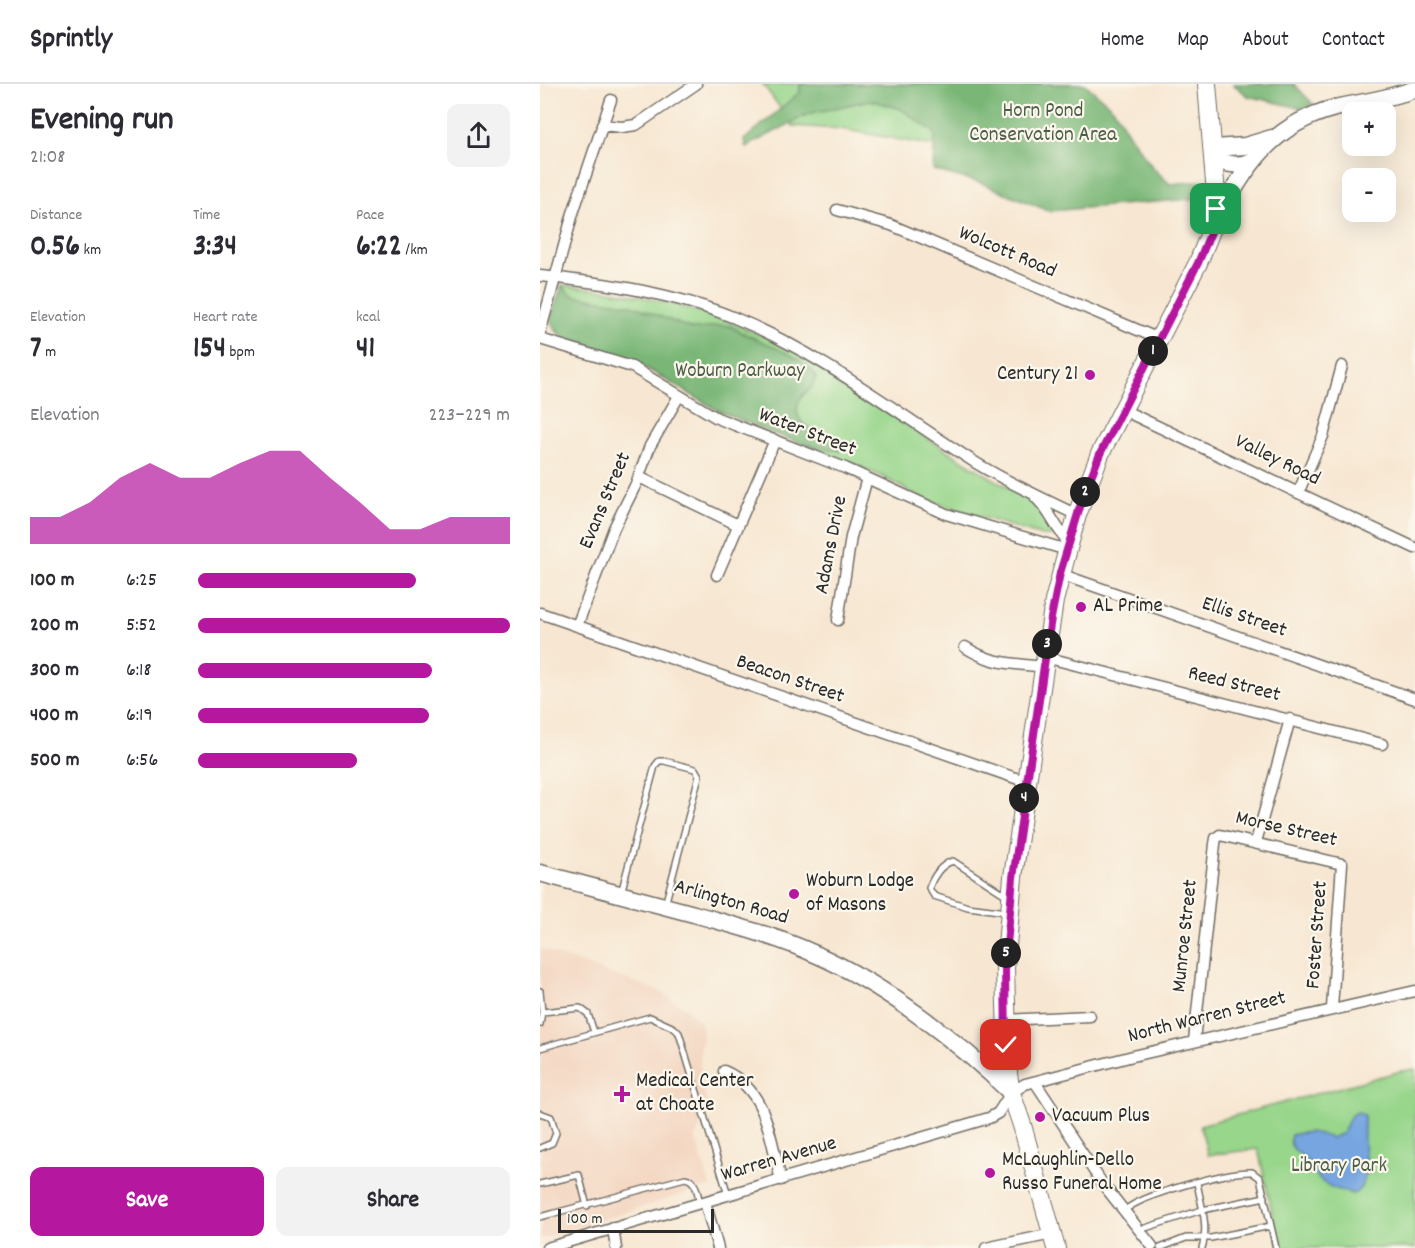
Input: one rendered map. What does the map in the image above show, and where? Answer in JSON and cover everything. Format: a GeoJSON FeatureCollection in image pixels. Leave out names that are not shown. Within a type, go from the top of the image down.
{"type":"FeatureCollection","features":[{"type":"Feature","properties":{"kind":"main road"},"geometry":{"type":"LineString","coordinates":[[1054,1241],[1011,1093],[1005,1020],[1005,968],[1010,905],[1044,662],[1060,573],[1077,515],[1096,463],[1207,242],[1216,209],[1207,84]]}},
{"type":"Feature","properties":{"kind":"street"},"geometry":{"type":"LineString","coordinates":[[602,125],[622,127],[636,125],[696,84]]}},
{"type":"Feature","properties":{"kind":"street"},"geometry":{"type":"LineString","coordinates":[[1213,153],[1275,136],[1303,119],[1327,111],[1415,89]]}},
{"type":"Feature","properties":{"kind":"street"},"geometry":{"type":"LineString","coordinates":[[540,333],[610,100]]}},
{"type":"Feature","properties":{"kind":"street"},"geometry":{"type":"LineString","coordinates":[[1207,242],[1227,200],[1256,158],[1275,136]]}},
{"type":"Feature","properties":{"kind":"street"},"geometry":{"type":"LineString","coordinates":[[1213,153],[1222,162],[1232,165],[1249,162],[1256,158]]}},
{"type":"Feature","properties":{"kind":"street","name":"Wolcott Road"},"geometry":{"type":"LineString","coordinates":[[837,210],[891,225],[1159,339]]}},
{"type":"Feature","properties":{"kind":"street"},"geometry":{"type":"LineString","coordinates":[[540,276],[671,298],[714,310],[738,320],[790,344],[978,464],[1028,492],[1077,515]]}},
{"type":"Feature","properties":{"kind":"street","name":"Water Street"},"geometry":{"type":"LineString","coordinates":[[540,339],[632,367],[717,418],[867,478],[954,517],[1068,546]]}},
{"type":"Feature","properties":{"kind":"street"},"geometry":{"type":"LineString","coordinates":[[1298,493],[1323,436],[1342,366]]}},
{"type":"Feature","properties":{"kind":"street","name":"Evans Street"},"geometry":{"type":"LineString","coordinates":[[578,626],[614,528],[639,477],[655,437],[679,396]]}},
{"type":"Feature","properties":{"kind":"street","name":"Valley Road"},"geometry":{"type":"LineString","coordinates":[[1123,410],[1415,548]]}},
{"type":"Feature","properties":{"kind":"street"},"geometry":{"type":"LineString","coordinates":[[717,575],[775,440]]}},
{"type":"Feature","properties":{"kind":"street"},"geometry":{"type":"LineString","coordinates":[[639,477],[738,525]]}},
{"type":"Feature","properties":{"kind":"street","name":"Adams Drive"},"geometry":{"type":"LineString","coordinates":[[838,620],[851,537],[867,478]]}},
{"type":"Feature","properties":{"kind":"street"},"geometry":{"type":"LineString","coordinates":[[1028,492],[1042,504],[1068,546]]}},
{"type":"Feature","properties":{"kind":"street","name":"Ellis Street"},"geometry":{"type":"LineString","coordinates":[[1060,573],[1415,699]]}},
{"type":"Feature","properties":{"kind":"street","name":"Beacon Street"},"geometry":{"type":"LineString","coordinates":[[540,613],[1027,782]]}},
{"type":"Feature","properties":{"kind":"street","name":"Reed Street"},"geometry":{"type":"LineString","coordinates":[[965,647],[980,657],[994,661],[1044,662],[1290,719],[1256,842]]}},
{"type":"Feature","properties":{"kind":"street"},"geometry":{"type":"LineString","coordinates":[[1290,719],[1382,744]]}},
{"type":"Feature","properties":{"kind":"street","name":"Morse Street"},"geometry":{"type":"LineString","coordinates":[[1219,836],[1225,835],[1256,842],[1343,865]]}},
{"type":"Feature","properties":{"kind":"street","name":"Munroe Street"},"geometry":{"type":"LineString","coordinates":[[1194,1041],[1215,844],[1219,836]]}},
{"type":"Feature","properties":{"kind":"street","name":"Foster Street"},"geometry":{"type":"LineString","coordinates":[[1332,1008],[1343,865]]}},
{"type":"Feature","properties":{"kind":"street","name":"Arlington Road"},"geometry":{"type":"LineString","coordinates":[[540,873],[767,935],[831,961],[874,985],[920,1018],[983,1066],[1011,1093]]}},
{"type":"Feature","properties":{"kind":"street","name":"North Warren Street"},"geometry":{"type":"LineString","coordinates":[[1011,1093],[1035,1082],[1194,1041],[1415,991]]}},
{"type":"Feature","properties":{"kind":"street"},"geometry":{"type":"LineString","coordinates":[[1005,1020],[1090,1016]]}},
{"type":"Feature","properties":{"kind":"street"},"geometry":{"type":"LineString","coordinates":[[724,1071],[744,1082],[759,1102],[781,1180]]}},
{"type":"Feature","properties":{"kind":"street"},"geometry":{"type":"LineString","coordinates":[[1035,1082],[1102,1183],[1155,1248]]}},
{"type":"Feature","properties":{"kind":"street","name":"Warren Avenue"},"geometry":{"type":"LineString","coordinates":[[547,1248],[989,1118],[998,1113],[1011,1093]]}},
{"type":"Feature","properties":{"kind":"street"},"geometry":{"type":"LineString","coordinates":[[703,1203],[718,1248]]}},
{"type":"Feature","properties":{"kind":"street"},"geometry":{"type":"LineString","coordinates":[[613,1228],[615,1248]]}},
{"type":"Feature","properties":{"kind":"street"},"geometry":{"type":"LineString","coordinates":[[986,1248],[1054,1241]]}},
{"type":"Feature","properties":{"kind":"lane"},"geometry":{"type":"LineString","coordinates":[[620,895],[655,766],[659,761],[664,761],[695,769],[699,776],[664,906]]}},
{"type":"Feature","properties":{"kind":"lane"},"geometry":{"type":"LineString","coordinates":[[953,861],[1010,905],[968,907],[933,896],[929,888],[931,881],[942,867],[953,861]]}},
{"type":"Feature","properties":{"kind":"lane"},"geometry":{"type":"LineString","coordinates":[[540,991],[542,1012],[540,1024]]}},
{"type":"Feature","properties":{"kind":"lane"},"geometry":{"type":"LineString","coordinates":[[542,1012],[580,1008],[588,1014],[594,1032]]}},
{"type":"Feature","properties":{"kind":"lane"},"geometry":{"type":"LineString","coordinates":[[540,1048],[650,1017],[677,1030],[728,1195]]}},
{"type":"Feature","properties":{"kind":"lane"},"geometry":{"type":"LineString","coordinates":[[540,1113],[551,1117],[556,1133],[552,1143],[540,1148]]}},
{"type":"Feature","properties":{"kind":"lane"},"geometry":{"type":"LineString","coordinates":[[1124,1211],[1143,1200],[1197,1183],[1252,1172],[1260,1178],[1276,1248]]}},
{"type":"Feature","properties":{"kind":"lane"},"geometry":{"type":"LineString","coordinates":[[540,1184],[578,1174],[587,1206]]}},
{"type":"Feature","properties":{"kind":"lane"},"geometry":{"type":"LineString","coordinates":[[540,1217],[685,1178],[693,1182],[703,1203]]}},
{"type":"Feature","properties":{"kind":"lane"},"geometry":{"type":"LineString","coordinates":[[1197,1183],[1205,1238],[1202,1248]]}},
{"type":"Feature","properties":{"kind":"lane"},"geometry":{"type":"LineString","coordinates":[[1139,1230],[1202,1210],[1265,1197]]}},
{"type":"Feature","properties":{"kind":"lane"},"geometry":{"type":"LineString","coordinates":[[1155,1248],[1186,1238],[1205,1238],[1271,1226]]}},
{"type":"Feature","properties":{"kind":"shaded area","name":"Medical Center at Choate"},"geometry":{"type":"Polygon","coordinates":[[[540,949],[657,990],[684,1007],[700,1021],[703,1036],[700,1049],[701,1079],[709,1109],[695,1137],[710,1186],[540,1239],[540,949]]]}},
{"type":"Feature","properties":{"kind":"green space","name":"Horn Pond Conservation Area"},"geometry":{"type":"Polygon","coordinates":[[[763,84],[1078,84],[1089,174],[841,129],[793,126],[763,84]]]}},
{"type":"Feature","properties":{"kind":"green space"},"geometry":{"type":"Polygon","coordinates":[[[800,84],[1085,84],[1114,109],[1153,168],[1170,184],[1202,181],[1202,198],[1049,211],[981,183],[933,170],[935,133],[901,109],[871,100],[808,114],[746,147],[744,140],[800,92],[800,84]]]}},
{"type":"Feature","properties":{"kind":"green space"},"geometry":{"type":"Polygon","coordinates":[[[1233,84],[1294,84],[1313,104],[1304,109],[1248,96],[1233,84]]]}},
{"type":"Feature","properties":{"kind":"green space","name":"Woburn Parkway"},"geometry":{"type":"Polygon","coordinates":[[[562,285],[623,293],[682,307],[741,326],[797,352],[838,376],[950,453],[1031,500],[1042,511],[1052,533],[1051,536],[1042,536],[924,499],[881,476],[719,411],[641,365],[610,352],[569,341],[556,331],[551,322],[562,285]]]}},
{"type":"Feature","properties":{"kind":"green space"},"geometry":{"type":"Polygon","coordinates":[[[562,285],[575,296],[632,305],[692,329],[730,326],[789,354],[816,376],[811,388],[799,402],[798,413],[801,421],[806,427],[830,441],[840,451],[804,444],[774,434],[719,411],[641,365],[564,337],[553,326],[551,318],[562,285]]]}},
{"type":"Feature","properties":{"kind":"green space","name":"Library Park"},"geometry":{"type":"Polygon","coordinates":[[[1415,1069],[1415,1248],[1280,1248],[1258,1149],[1208,1155],[1200,1125],[1415,1069]]]}},
{"type":"Feature","properties":{"kind":"water"},"geometry":{"type":"Polygon","coordinates":[[[1358,1112],[1364,1115],[1366,1170],[1363,1184],[1353,1194],[1321,1181],[1307,1161],[1292,1147],[1290,1140],[1291,1135],[1307,1132],[1331,1138],[1343,1133],[1351,1115],[1358,1112]]]}},
{"type":"Feature","properties":{"kind":"place","name":"Century 21"},"geometry":{"type":"Point","coordinates":[1090,375]}},
{"type":"Feature","properties":{"kind":"place","name":"AL Prime"},"geometry":{"type":"Point","coordinates":[1081,607]}},
{"type":"Feature","properties":{"kind":"place","name":"Woburn Lodge of Masons"},"geometry":{"type":"Point","coordinates":[794,894]}},
{"type":"Feature","properties":{"kind":"place","name":"Medical Center at Choate"},"geometry":{"type":"Point","coordinates":[622,1094]}},
{"type":"Feature","properties":{"kind":"place","name":"Vacuum Plus"},"geometry":{"type":"Point","coordinates":[1040,1117]}},
{"type":"Feature","properties":{"kind":"place","name":"McLaughlin-Dello Russo Funeral Home"},"geometry":{"type":"Point","coordinates":[990,1173]}},
{"type":"Feature","properties":{"kind":"route"},"geometry":{"type":"LineString","coordinates":[[1006,1045],[1005,968],[1013,878],[1051,618],[1060,573],[1077,515],[1100,454],[1198,263],[1214,223],[1216,209]]}}]}
